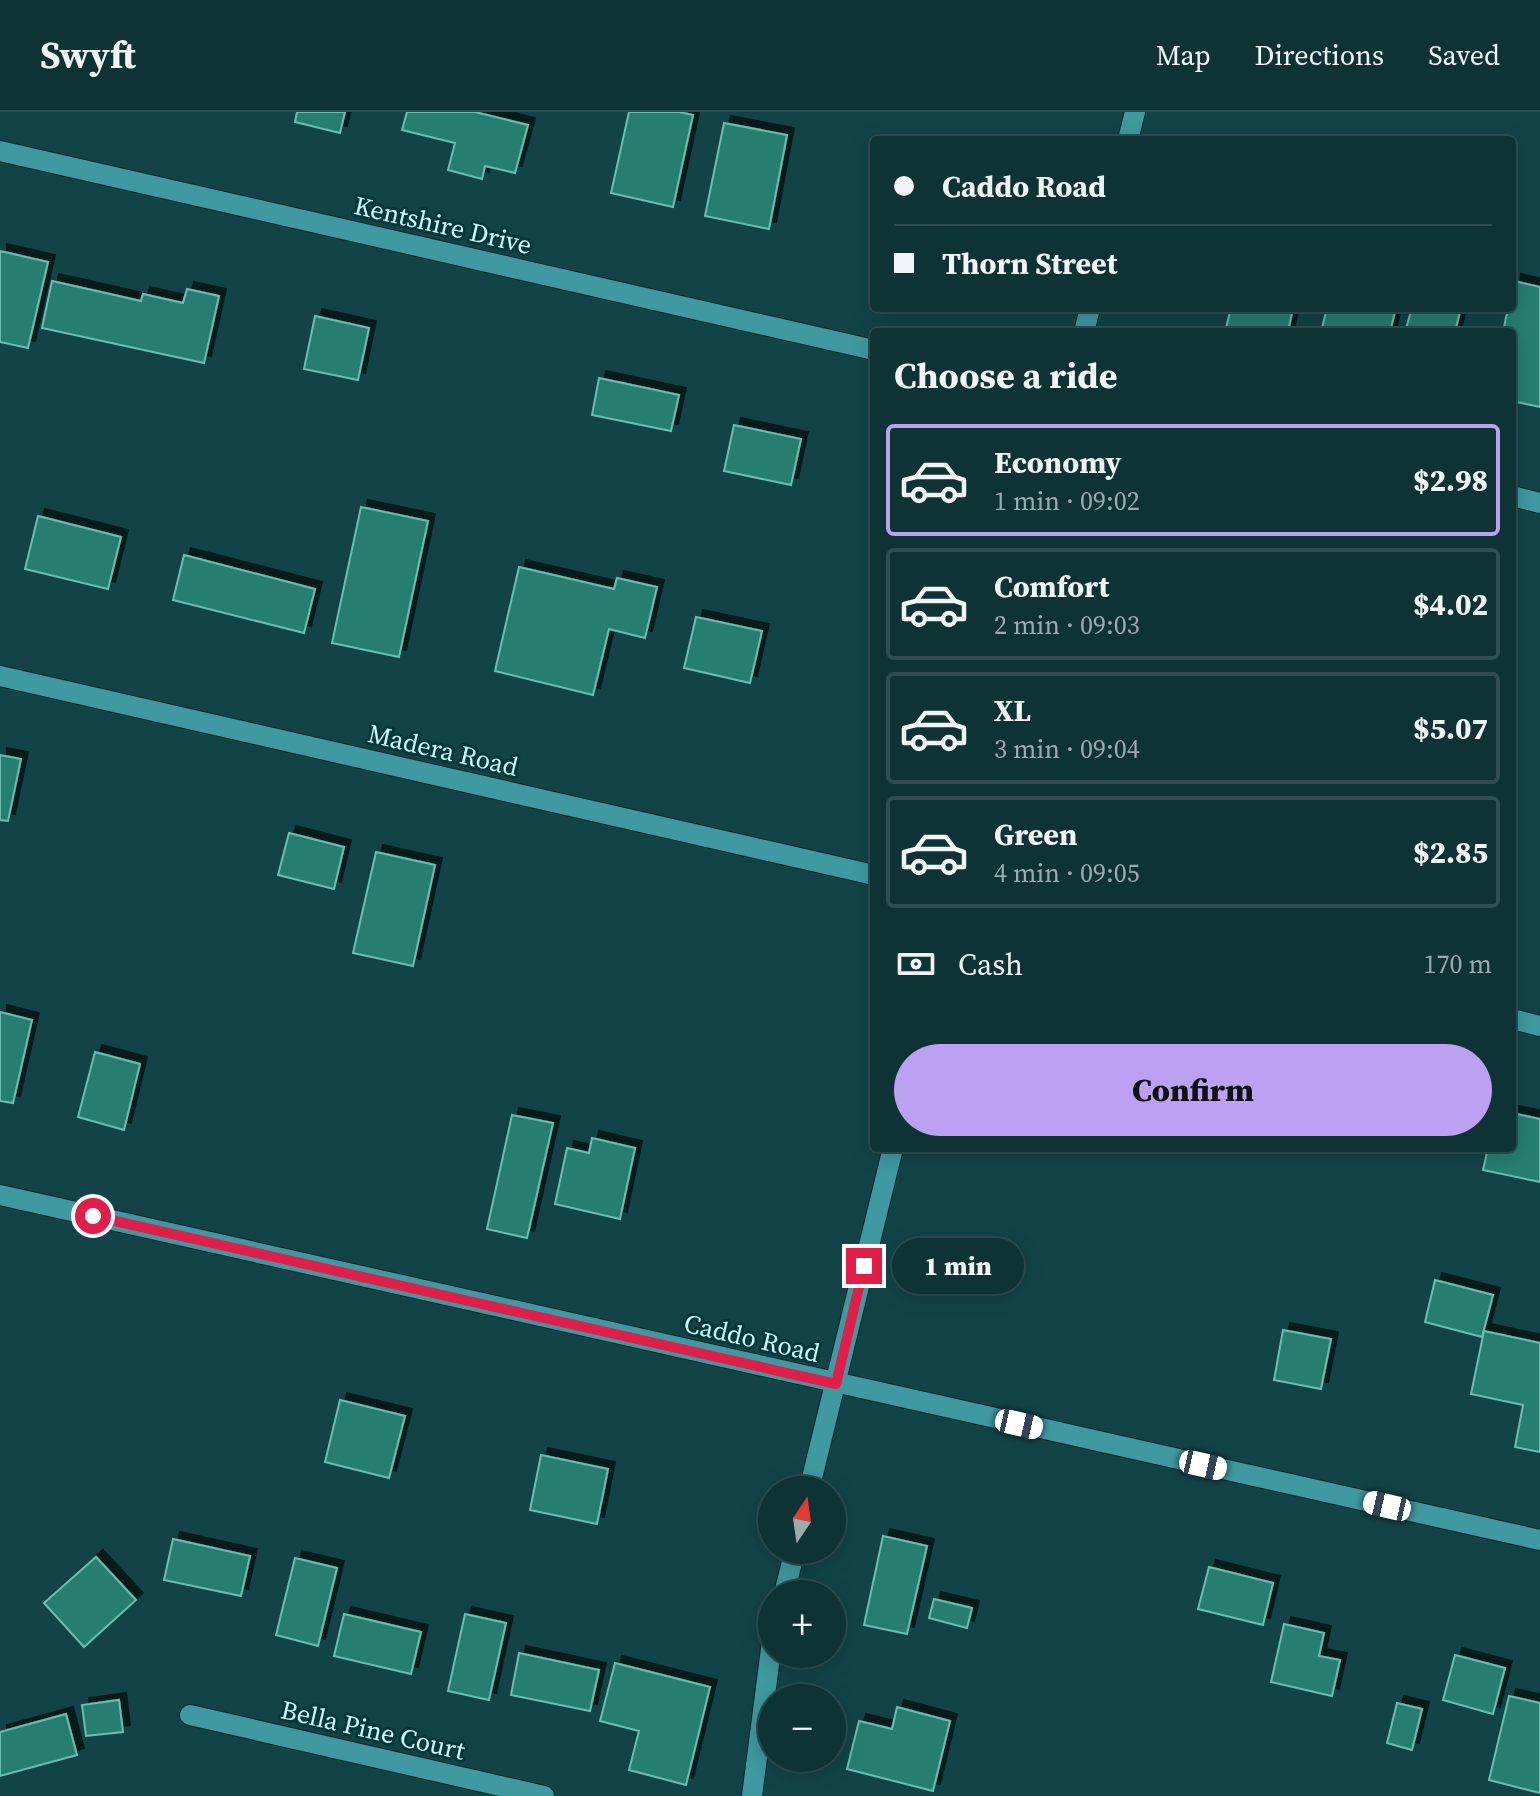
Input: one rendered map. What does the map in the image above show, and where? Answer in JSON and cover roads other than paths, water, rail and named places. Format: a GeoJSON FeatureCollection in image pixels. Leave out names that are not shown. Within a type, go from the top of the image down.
{"type":"FeatureCollection","features":[{"type":"Feature","properties":{"kind":"street"},"geometry":{"type":"LineString","coordinates":[[1129,136],[1135,112]]}},
{"type":"Feature","properties":{"kind":"street","name":"Kentshire Drive"},"geometry":{"type":"LineString","coordinates":[[0,151],[870,349]]}},
{"type":"Feature","properties":{"kind":"street"},"geometry":{"type":"LineString","coordinates":[[1516,497],[1540,503]]}},
{"type":"Feature","properties":{"kind":"street","name":"Madera Road"},"geometry":{"type":"LineString","coordinates":[[0,676],[870,874]]}},
{"type":"Feature","properties":{"kind":"street"},"geometry":{"type":"LineString","coordinates":[[1516,1020],[1540,1026]]}},
{"type":"Feature","properties":{"kind":"street"},"geometry":{"type":"LineString","coordinates":[[813,1476],[892,1152]]}},
{"type":"Feature","properties":{"kind":"street","name":"Caddo Road"},"geometry":{"type":"LineString","coordinates":[[0,1195],[1540,1540]]}},
{"type":"Feature","properties":{"kind":"street"},"geometry":{"type":"LineString","coordinates":[[752,1796],[769,1668]]}},
{"type":"Feature","properties":{"kind":"street","name":"Bella Pine Court"},"geometry":{"type":"LineString","coordinates":[[190,1715],[544,1796]]}}]}
